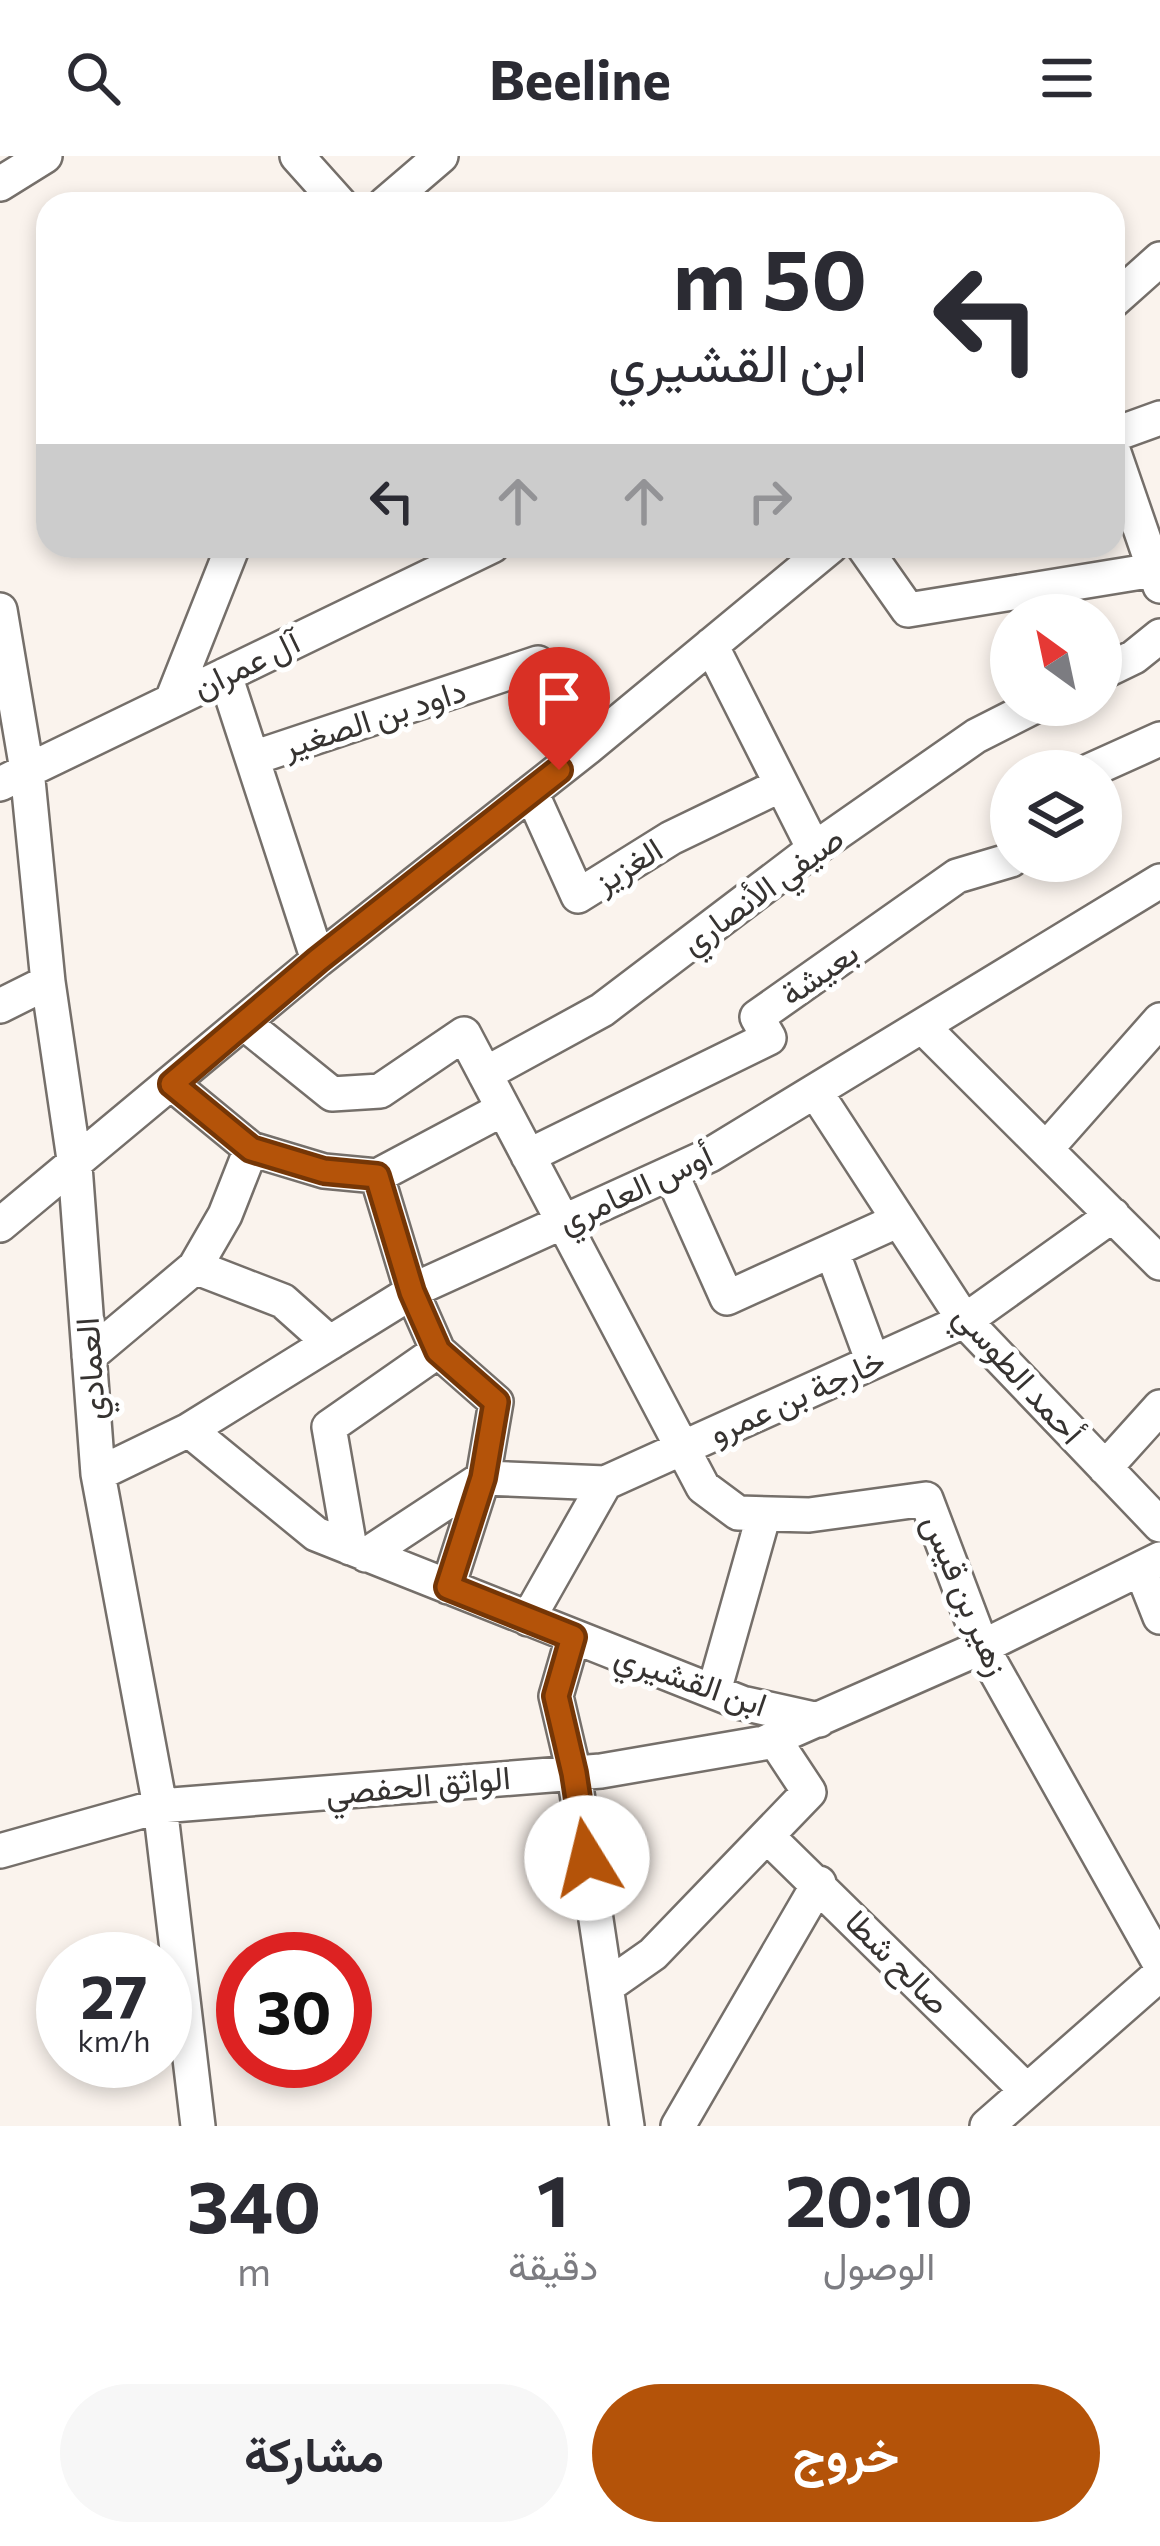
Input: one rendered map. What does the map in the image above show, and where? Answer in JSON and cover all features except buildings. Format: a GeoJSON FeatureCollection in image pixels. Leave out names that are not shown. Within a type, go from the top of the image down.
{"type":"FeatureCollection","features":[{"type":"Feature","properties":{"kind":"street"},"geometry":{"type":"LineString","coordinates":[[0,184],[45,156]]}},
{"type":"Feature","properties":{"kind":"street"},"geometry":{"type":"LineString","coordinates":[[400,192],[441,156]]}},
{"type":"Feature","properties":{"kind":"street"},"geometry":{"type":"LineString","coordinates":[[300,157],[330,192]]}},
{"type":"Feature","properties":{"kind":"street"},"geometry":{"type":"LineString","coordinates":[[1125,291],[1160,260]]}},
{"type":"Feature","properties":{"kind":"street"},"geometry":{"type":"LineString","coordinates":[[1125,431],[1160,418]]}},
{"type":"Feature","properties":{"kind":"street"},"geometry":{"type":"LineString","coordinates":[[871,558],[908,610],[1157,578],[1125,485]]}},
{"type":"Feature","properties":{"kind":"street"},"geometry":{"type":"LineString","coordinates":[[172,700],[228,558]]}},
{"type":"Feature","properties":{"kind":"street","name":"آل عمران"},"geometry":{"type":"LineString","coordinates":[[14,777],[467,558]]}},
{"type":"Feature","properties":{"kind":"street"},"geometry":{"type":"LineString","coordinates":[[0,1226],[318,960],[587,748],[816,558]]}},
{"type":"Feature","properties":{"kind":"street","name":"العمادي"},"geometry":{"type":"LineString","coordinates":[[0,610],[14,777],[75,1166],[98,1474],[160,1806],[199,2126]]}},
{"type":"Feature","properties":{"kind":"street"},"geometry":{"type":"LineString","coordinates":[[1122,663],[1160,636]]}},
{"type":"Feature","properties":{"kind":"street"},"geometry":{"type":"LineString","coordinates":[[711,645],[814,849]]}},
{"type":"Feature","properties":{"kind":"street","name":"داود بن الصغير"},"geometry":{"type":"LineString","coordinates":[[253,758],[538,663],[587,748]]}},
{"type":"Feature","properties":{"kind":"street"},"geometry":{"type":"LineString","coordinates":[[225,675],[318,960]]}},
{"type":"Feature","properties":{"kind":"street","name":"صيفي الأنصاري"},"geometry":{"type":"LineString","coordinates":[[485,1074],[602,1010],[814,849],[996,726]]}},
{"type":"Feature","properties":{"kind":"street"},"geometry":{"type":"LineString","coordinates":[[1122,756],[1160,739]]}},
{"type":"Feature","properties":{"kind":"street","name":"الغزيز"},"geometry":{"type":"LineString","coordinates":[[531,792],[578,896],[671,838],[781,785]]}},
{"type":"Feature","properties":{"kind":"street","name":"بعيشة"},"geometry":{"type":"LineString","coordinates":[[528,1156],[769,1038],[757,1017],[957,876],[990,866]]}},
{"type":"Feature","properties":{"kind":"street","name":"أوس العامري"},"geometry":{"type":"LineString","coordinates":[[98,1474],[189,1430],[412,1292],[710,1155],[1160,882]]}},
{"type":"Feature","properties":{"kind":"street"},"geometry":{"type":"LineString","coordinates":[[0,1006],[48,982]]}},
{"type":"Feature","properties":{"kind":"street"},"geometry":{"type":"LineString","coordinates":[[1046,1149],[1160,1020]]}},
{"type":"Feature","properties":{"kind":"street","name":"زهير بن قيس"},"geometry":{"type":"LineString","coordinates":[[244,1023],[332,1094],[380,1091],[464,1034],[703,1487],[738,1513],[809,1515],[926,1499],[982,1647],[1160,1964]]}},
{"type":"Feature","properties":{"kind":"street"},"geometry":{"type":"LineString","coordinates":[[922,1025],[1160,1264]]}},
{"type":"Feature","properties":{"kind":"street"},"geometry":{"type":"LineString","coordinates":[[172,1084],[251,1149],[324,1171],[377,1176],[503,1109]]}},
{"type":"Feature","properties":{"kind":"street","name":"أحمد الطوسي"},"geometry":{"type":"LineString","coordinates":[[815,1091],[964,1320],[1160,1525]]}},
{"type":"Feature","properties":{"kind":"street"},"geometry":{"type":"LineString","coordinates":[[89,1357],[195,1267],[225,1215],[251,1149]]}},
{"type":"Feature","properties":{"kind":"street"},"geometry":{"type":"LineString","coordinates":[[671,1173],[727,1298],[899,1220]]}},
{"type":"Feature","properties":{"kind":"street"},"geometry":{"type":"LineString","coordinates":[[377,1176],[412,1292],[438,1351],[496,1402],[483,1478],[448,1587]]}},
{"type":"Feature","properties":{"kind":"street","name":"خارجة بن عمرو"},"geometry":{"type":"LineString","coordinates":[[605,1483],[964,1320],[1113,1215]]}},
{"type":"Feature","properties":{"kind":"street"},"geometry":{"type":"LineString","coordinates":[[832,1250],[872,1362]]}},
{"type":"Feature","properties":{"kind":"street"},"geometry":{"type":"LineString","coordinates":[[195,1267],[283,1301],[330,1342]]}},
{"type":"Feature","properties":{"kind":"street"},"geometry":{"type":"LineString","coordinates":[[438,1351],[328,1427],[358,1551],[483,1478],[605,1483],[528,1619]]}},
{"type":"Feature","properties":{"kind":"street"},"geometry":{"type":"LineString","coordinates":[[1105,1468],[1160,1407]]}},
{"type":"Feature","properties":{"kind":"street","name":"ابن القشيري"},"geometry":{"type":"LineString","coordinates":[[189,1430],[316,1534],[742,1702],[819,1720]]}},
{"type":"Feature","properties":{"kind":"street"},"geometry":{"type":"LineString","coordinates":[[714,1691],[764,1514]]}},
{"type":"Feature","properties":{"kind":"street"},"geometry":{"type":"LineString","coordinates":[[1150,1564],[1160,1617]]}},
{"type":"Feature","properties":{"kind":"street","name":"الواثق الحفصي"},"geometry":{"type":"LineString","coordinates":[[0,1851],[160,1806],[574,1773],[774,1739],[982,1647],[1150,1564]]}},
{"type":"Feature","properties":{"kind":"street"},"geometry":{"type":"LineString","coordinates":[[573,1637],[556,1696],[574,1773],[627,2126]]}},
{"type":"Feature","properties":{"kind":"street"},"geometry":{"type":"LineString","coordinates":[[606,1987],[652,1954],[809,1792],[774,1739]]}},
{"type":"Feature","properties":{"kind":"street","name":"صالح شطا"},"geometry":{"type":"LineString","coordinates":[[767,1836],[1027,2091]]}},
{"type":"Feature","properties":{"kind":"street"},"geometry":{"type":"LineString","coordinates":[[678,2126],[819,1883]]}},
{"type":"Feature","properties":{"kind":"street"},"geometry":{"type":"LineString","coordinates":[[987,2126],[1160,1974]]}},
{"type":"Feature","properties":{"kind":"route"},"geometry":{"type":"LineString","coordinates":[[559,770],[318,960],[172,1084],[251,1149],[324,1171],[377,1176],[412,1292],[438,1351],[496,1402],[483,1478],[448,1587],[573,1637],[556,1696],[587,1858]]}}]}
